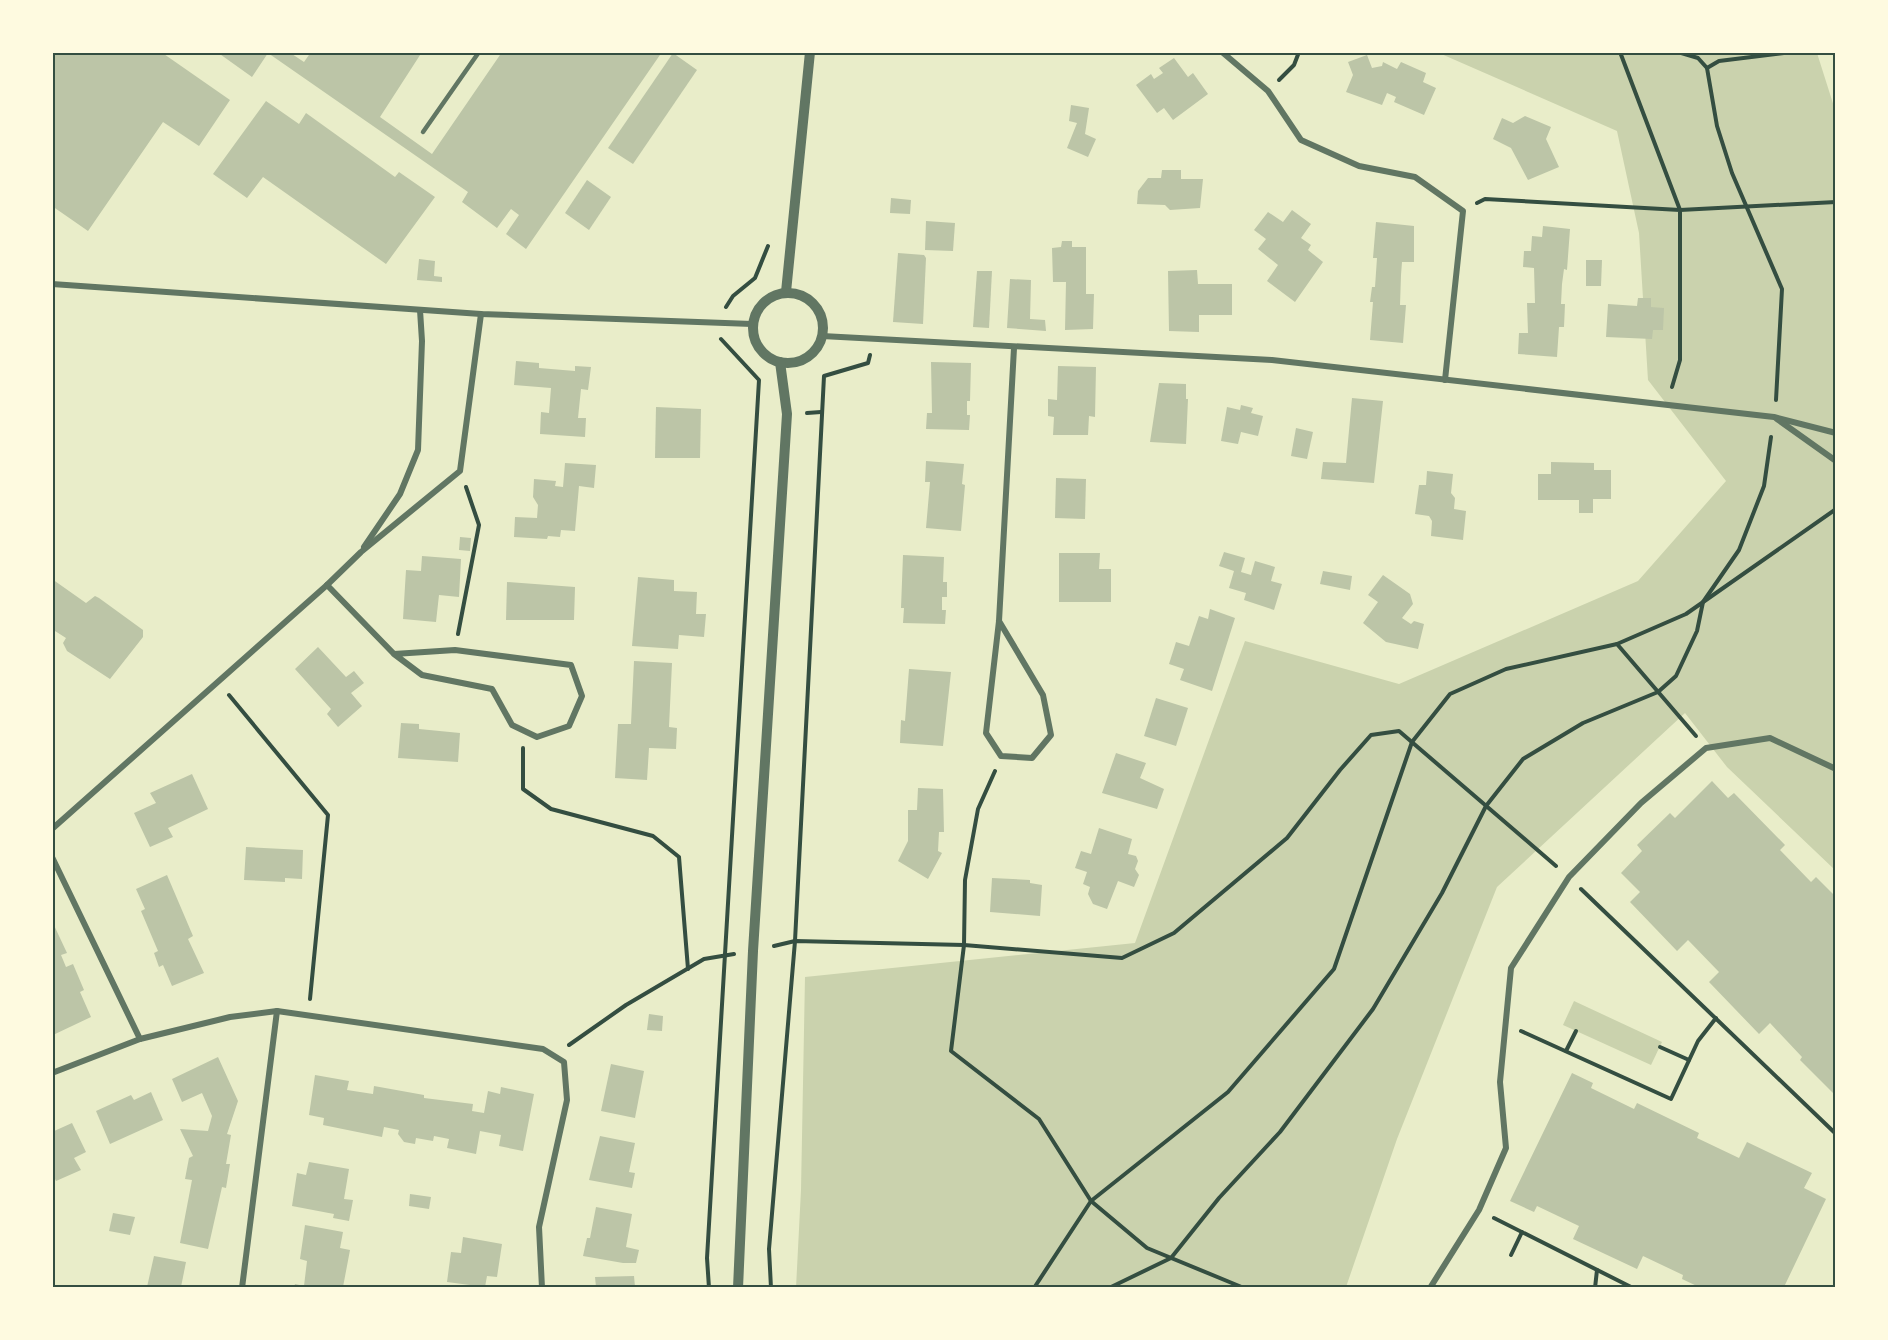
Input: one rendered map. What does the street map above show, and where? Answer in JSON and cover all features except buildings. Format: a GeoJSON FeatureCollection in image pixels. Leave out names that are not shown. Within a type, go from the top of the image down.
{"type":"FeatureCollection","features":[{"type":"Feature","properties":{"kind":"street"},"geometry":{"type":"LineString","coordinates":[[786,292],[810,52]]}},
{"type":"Feature","properties":{"kind":"street"},"geometry":{"type":"LineString","coordinates":[[1222,52],[1268,91],[1301,140],[1359,166],[1415,177],[1463,211],[1445,380]]}},
{"type":"Feature","properties":{"kind":"street"},"geometry":{"type":"LineString","coordinates":[[52,284],[482,314],[752,324]]}},
{"type":"Feature","properties":{"kind":"street"},"geometry":{"type":"LineString","coordinates":[[786,292],[797,294],[815,305],[823,325],[822,336],[810,354],[791,363],[780,362],[762,352],[756,344],[752,324],[755,314],[767,299],[786,292]]}},
{"type":"Feature","properties":{"kind":"street"},"geometry":{"type":"LineString","coordinates":[[361,552],[400,494],[418,450],[422,341],[420,310]]}},
{"type":"Feature","properties":{"kind":"street"},"geometry":{"type":"LineString","coordinates":[[52,829],[327,585],[361,552],[460,471],[482,314]]}},
{"type":"Feature","properties":{"kind":"street"},"geometry":{"type":"LineString","coordinates":[[822,336],[1272,360],[1774,417],[1836,433]]}},
{"type":"Feature","properties":{"kind":"street"},"geometry":{"type":"LineString","coordinates":[[999,621],[1043,695],[1051,735],[1032,758],[1001,756],[986,733],[999,621],[1014,348]]}},
{"type":"Feature","properties":{"kind":"street"},"geometry":{"type":"LineString","coordinates":[[738,1287],[753,951],[787,414],[780,362]]}},
{"type":"Feature","properties":{"kind":"street"},"geometry":{"type":"LineString","coordinates":[[1774,417],[1836,461]]}},
{"type":"Feature","properties":{"kind":"street"},"geometry":{"type":"LineString","coordinates":[[327,585],[394,654],[422,675],[492,689],[512,725],[537,737],[569,726],[582,696],[571,665],[455,650],[394,654]]}},
{"type":"Feature","properties":{"kind":"street"},"geometry":{"type":"LineString","coordinates":[[1430,1287],[1479,1210],[1506,1148],[1500,1082],[1511,968],[1569,877],[1641,803],[1706,748],[1770,738],[1836,769]]}},
{"type":"Feature","properties":{"kind":"street"},"geometry":{"type":"LineString","coordinates":[[52,857],[140,1039]]}},
{"type":"Feature","properties":{"kind":"street"},"geometry":{"type":"LineString","coordinates":[[242,1287],[277,1011]]}},
{"type":"Feature","properties":{"kind":"street"},"geometry":{"type":"LineString","coordinates":[[52,1073],[140,1039],[230,1017],[277,1011],[543,1049],[564,1062],[567,1100],[539,1227],[542,1287]]}},
{"type":"Feature","properties":{"kind":"lane"},"geometry":{"type":"LineString","coordinates":[[423,132],[479,52]]}},
{"type":"Feature","properties":{"kind":"path"},"geometry":{"type":"LineString","coordinates":[[1268,91],[1294,65],[1299,52]]}},
{"type":"Feature","properties":{"kind":"path"},"geometry":{"type":"LineString","coordinates":[[1620,52],[1680,210],[1680,360],[1667,405]]}},
{"type":"Feature","properties":{"kind":"path"},"geometry":{"type":"LineString","coordinates":[[1109,1287],[1171,1258],[1219,1198],[1280,1132],[1373,1009],[1442,893],[1486,806],[1523,759],[1584,723],[1658,692],[1676,676],[1697,631],[1703,602],[1739,550],[1764,486],[1780,364],[1782,289],[1745,206],[1717,126],[1707,68],[1698,58],[1678,52]]}},
{"type":"Feature","properties":{"kind":"path"},"geometry":{"type":"LineString","coordinates":[[1707,68],[1719,61],[1792,52]]}},
{"type":"Feature","properties":{"kind":"path"},"geometry":{"type":"LineString","coordinates":[[1463,211],[1485,199],[1680,210],[1836,202]]}},
{"type":"Feature","properties":{"kind":"path"},"geometry":{"type":"LineString","coordinates":[[709,1287],[707,1258],[723,956],[759,380],[722,343],[714,323],[733,296],[755,278],[768,246]]}},
{"type":"Feature","properties":{"kind":"path"},"geometry":{"type":"LineString","coordinates":[[771,1287],[769,1249],[795,941],[824,376],[868,363],[874,339]]}},
{"type":"Feature","properties":{"kind":"path"},"geometry":{"type":"LineString","coordinates":[[455,650],[479,525],[460,471]]}},
{"type":"Feature","properties":{"kind":"path"},"geometry":{"type":"LineString","coordinates":[[1034,1287],[1091,1201],[1228,1092],[1334,969],[1412,742],[1450,694],[1506,669],[1617,644],[1686,614],[1836,509]]}},
{"type":"Feature","properties":{"kind":"path"},"geometry":{"type":"LineString","coordinates":[[1617,644],[1706,748]]}},
{"type":"Feature","properties":{"kind":"path"},"geometry":{"type":"LineString","coordinates":[[219,681],[328,815],[308,1015]]}},
{"type":"Feature","properties":{"kind":"path"},"geometry":{"type":"LineString","coordinates":[[523,730],[523,789],[551,809],[653,836],[679,857],[688,969]]}},
{"type":"Feature","properties":{"kind":"path"},"geometry":{"type":"LineString","coordinates":[[554,1056],[626,1005],[704,959],[795,941],[964,945],[1122,958],[1174,933],[1287,837],[1371,735],[1399,731],[1569,877],[1836,1134]]}},
{"type":"Feature","properties":{"kind":"path"},"geometry":{"type":"LineString","coordinates":[[1001,756],[978,809],[965,879],[964,945],[951,1051],[1039,1119],[1091,1201],[1148,1248],[1244,1287]]}},
{"type":"Feature","properties":{"kind":"path"},"geometry":{"type":"LineString","coordinates":[[1506,1024],[1671,1099],[1698,1041],[1716,1018]]}},
{"type":"Feature","properties":{"kind":"path"},"geometry":{"type":"LineString","coordinates":[[1566,1051],[1575,1030]]}},
{"type":"Feature","properties":{"kind":"path"},"geometry":{"type":"LineString","coordinates":[[1660,1047],[1689,1060]]}},
{"type":"Feature","properties":{"kind":"path"},"geometry":{"type":"LineString","coordinates":[[1479,1210],[1633,1287]]}},
{"type":"Feature","properties":{"kind":"path"},"geometry":{"type":"LineString","coordinates":[[1511,1255],[1522,1232]]}},
{"type":"Feature","properties":{"kind":"path"},"geometry":{"type":"LineString","coordinates":[[1595,1287],[1598,1270]]}},
{"type":"Feature","properties":{"kind":"green space"},"geometry":{"type":"Polygon","coordinates":[[[1439,53],[1817,53],[1836,113],[1835,870],[1727,767],[1685,713],[1497,887],[1397,1139],[1346,1287],[796,1288],[801,1190],[805,977],[1135,943],[1245,641],[1399,684],[1638,581],[1726,481],[1648,380],[1639,233],[1617,131],[1439,53]]]}},
{"type":"Feature","properties":{"kind":"green space"},"geometry":{"type":"Polygon","coordinates":[[[1574,1001],[1662,1042],[1651,1065],[1563,1025],[1574,1001]]]}}]}
